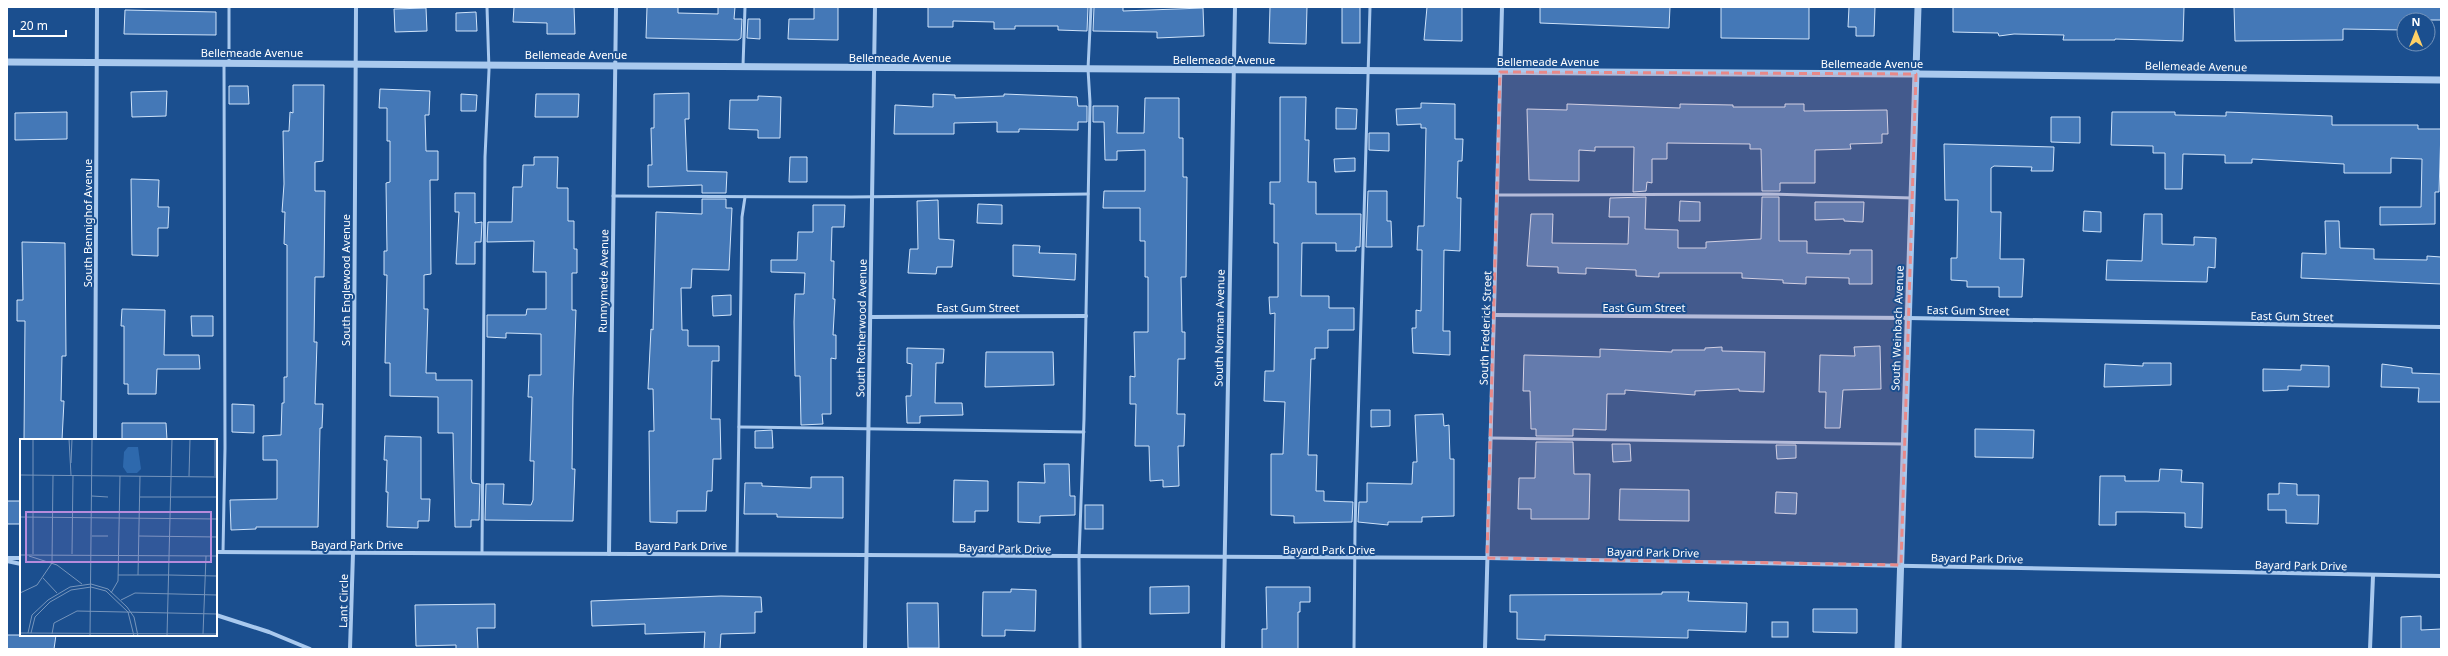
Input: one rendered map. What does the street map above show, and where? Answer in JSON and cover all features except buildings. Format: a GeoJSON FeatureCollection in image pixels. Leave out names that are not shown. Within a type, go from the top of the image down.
{"type":"FeatureCollection","features":[{"type":"Feature","properties":{"kind":"street","name":"South Bennighof Avenue"},"geometry":{"type":"LineString","coordinates":[[95,439],[97,7]]}},
{"type":"Feature","properties":{"kind":"street","name":"South Englewood Avenue"},"geometry":{"type":"LineString","coordinates":[[353,553],[356,7]]}},
{"type":"Feature","properties":{"kind":"street","name":"Runnymede Avenue"},"geometry":{"type":"LineString","coordinates":[[609,554],[616,7]]}},
{"type":"Feature","properties":{"kind":"street","name":"South Rotherwood Avenue"},"geometry":{"type":"LineString","coordinates":[[865,649],[875,7]]}},
{"type":"Feature","properties":{"kind":"street","name":"South Norman Avenue"},"geometry":{"type":"LineString","coordinates":[[1223,649],[1235,7]]}},
{"type":"Feature","properties":{"kind":"street","name":"South Frederick Street"},"geometry":{"type":"LineString","coordinates":[[1485,649],[1502,7]]}},
{"type":"Feature","properties":{"kind":"street","name":"South Weinbach Avenue"},"geometry":{"type":"LineString","coordinates":[[1898,649],[1918,7]]}},
{"type":"Feature","properties":{"kind":"street","name":"Bellemeade Avenue"},"geometry":{"type":"LineString","coordinates":[[7,62],[1916,74],[2441,80]]}},
{"type":"Feature","properties":{"kind":"street","name":"East Gum Street"},"geometry":{"type":"LineString","coordinates":[[1494,315],[1908,318],[2441,327]]}},
{"type":"Feature","properties":{"kind":"street","name":"East Gum Street"},"geometry":{"type":"LineString","coordinates":[[870,316],[1086,316]]}},
{"type":"Feature","properties":{"kind":"street","name":"Bayard Park Drive"},"geometry":{"type":"LineString","coordinates":[[217,552],[737,554],[1079,558],[1487,558],[1901,565],[2373,576],[2441,576]]}},
{"type":"Feature","properties":{"kind":"street","name":"Lant Circle"},"geometry":{"type":"LineString","coordinates":[[350,649],[353,553]]}},
{"type":"Feature","properties":{"kind":"street"},"geometry":{"type":"LineString","coordinates":[[7,559],[20,558]]}},
{"type":"Feature","properties":{"kind":"street"},"geometry":{"type":"LineString","coordinates":[[7,559],[20,564]]}},
{"type":"Feature","properties":{"kind":"street"},"geometry":{"type":"LineString","coordinates":[[2370,649],[2373,576]]}},
{"type":"Feature","properties":{"kind":"street"},"geometry":{"type":"LineString","coordinates":[[217,615],[269,632],[310,649]]}},
{"type":"Feature","properties":{"kind":"lane"},"geometry":{"type":"LineString","coordinates":[[223,552],[227,63],[229,7]]}},
{"type":"Feature","properties":{"kind":"lane"},"geometry":{"type":"LineString","coordinates":[[482,553],[485,157],[489,70],[487,64],[487,7]]}},
{"type":"Feature","properties":{"kind":"lane"},"geometry":{"type":"LineString","coordinates":[[743,66],[745,7]]}},
{"type":"Feature","properties":{"kind":"lane"},"geometry":{"type":"LineString","coordinates":[[1080,649],[1079,558],[1084,432],[1090,102],[1088,69],[1091,7]]}},
{"type":"Feature","properties":{"kind":"lane"},"geometry":{"type":"LineString","coordinates":[[1354,649],[1367,76],[1370,71],[1370,7]]}},
{"type":"Feature","properties":{"kind":"lane"},"geometry":{"type":"LineString","coordinates":[[613,196],[873,197],[1088,194]]}},
{"type":"Feature","properties":{"kind":"lane"},"geometry":{"type":"LineString","coordinates":[[1497,195],[1768,194],[1912,198]]}},
{"type":"Feature","properties":{"kind":"lane"},"geometry":{"type":"LineString","coordinates":[[737,554],[742,217],[745,197]]}},
{"type":"Feature","properties":{"kind":"lane"},"geometry":{"type":"LineString","coordinates":[[739,427],[1084,432]]}},
{"type":"Feature","properties":{"kind":"lane"},"geometry":{"type":"LineString","coordinates":[[1490,438],[1904,444]]}},
{"type":"Feature","properties":{"kind":"highlighted area"},"geometry":{"type":"Polygon","coordinates":[[[1500,72],[1916,74],[1901,565],[1487,558],[1500,72]]]}}]}
